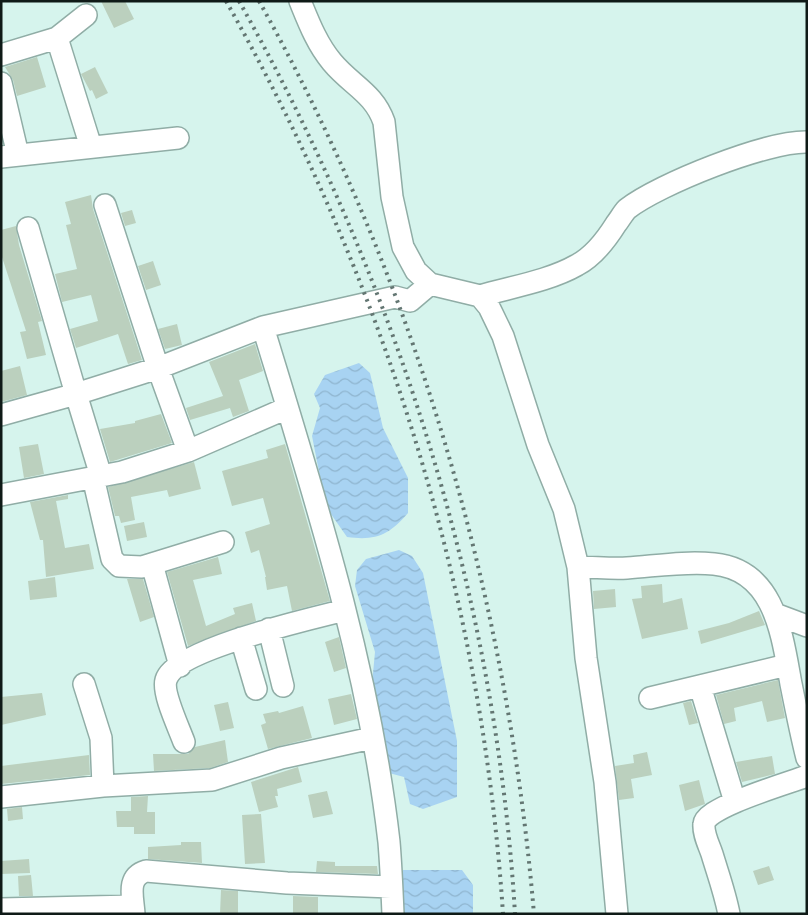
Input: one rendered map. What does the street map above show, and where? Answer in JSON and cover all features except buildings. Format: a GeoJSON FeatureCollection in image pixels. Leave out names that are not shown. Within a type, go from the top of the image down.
{"type":"FeatureCollection","features":[{"type":"Feature","properties":{"kind":"street"},"geometry":{"type":"LineString","coordinates":[[300,1],[319,45],[332,63],[379,107],[384,122],[397,226],[403,246],[416,271],[430,284],[480,296],[554,275],[578,265],[602,246],[626,211],[640,200],[728,160],[764,149],[807,142]]}},
{"type":"Feature","properties":{"kind":"street"},"geometry":{"type":"LineString","coordinates":[[1,55],[58,38],[86,15]]}},
{"type":"Feature","properties":{"kind":"street"},"geometry":{"type":"LineString","coordinates":[[58,38],[91,147]]}},
{"type":"Feature","properties":{"kind":"street"},"geometry":{"type":"LineString","coordinates":[[1,83],[10,156],[178,138]]}},
{"type":"Feature","properties":{"kind":"street"},"geometry":{"type":"LineString","coordinates":[[105,205],[158,368],[188,452]]}},
{"type":"Feature","properties":{"kind":"street"},"geometry":{"type":"LineString","coordinates":[[28,228],[76,394],[97,477],[112,559],[119,566],[126,568],[152,564],[223,542]]}},
{"type":"Feature","properties":{"kind":"street"},"geometry":{"type":"LineString","coordinates":[[1,415],[158,368],[263,327],[395,297],[410,301],[430,284]]}},
{"type":"Feature","properties":{"kind":"street"},"geometry":{"type":"LineString","coordinates":[[480,296],[489,307],[503,336],[538,445],[564,509],[578,567],[586,658],[605,782],[617,914]]}},
{"type":"Feature","properties":{"kind":"street"},"geometry":{"type":"LineString","coordinates":[[263,327],[345,610],[372,738],[389,842],[393,914]]}},
{"type":"Feature","properties":{"kind":"street"},"geometry":{"type":"LineString","coordinates":[[1,495],[122,472],[188,452],[287,408]]}},
{"type":"Feature","properties":{"kind":"street"},"geometry":{"type":"LineString","coordinates":[[578,567],[626,568],[683,562],[737,568],[754,580],[767,598],[782,635],[807,758]]}},
{"type":"Feature","properties":{"kind":"street"},"geometry":{"type":"LineString","coordinates":[[152,564],[180,666]]}},
{"type":"Feature","properties":{"kind":"street"},"geometry":{"type":"LineString","coordinates":[[184,742],[166,690],[166,681],[169,674],[180,666],[241,638],[345,610]]}},
{"type":"Feature","properties":{"kind":"street"},"geometry":{"type":"LineString","coordinates":[[775,614],[807,626]]}},
{"type":"Feature","properties":{"kind":"street"},"geometry":{"type":"LineString","coordinates":[[269,629],[283,686]]}},
{"type":"Feature","properties":{"kind":"street"},"geometry":{"type":"LineString","coordinates":[[241,638],[256,689]]}},
{"type":"Feature","properties":{"kind":"street"},"geometry":{"type":"LineString","coordinates":[[650,698],[787,665]]}},
{"type":"Feature","properties":{"kind":"street"},"geometry":{"type":"LineString","coordinates":[[84,684],[101,738],[103,786]]}},
{"type":"Feature","properties":{"kind":"street"},"geometry":{"type":"LineString","coordinates":[[700,686],[735,802]]}},
{"type":"Feature","properties":{"kind":"street"},"geometry":{"type":"LineString","coordinates":[[1,797],[103,786],[212,780],[281,758],[372,738]]}},
{"type":"Feature","properties":{"kind":"street"},"geometry":{"type":"LineString","coordinates":[[728,914],[704,824],[706,817],[712,812],[735,802],[807,776]]}},
{"type":"Feature","properties":{"kind":"street"},"geometry":{"type":"LineString","coordinates":[[1,909],[134,910],[133,880],[137,874],[146,871],[287,883],[391,886]]}},
{"type":"Feature","properties":{"kind":"water"},"geometry":{"type":"Polygon","coordinates":[[[359,363],[370,373],[383,428],[408,478],[408,513],[395,527],[381,535],[366,538],[347,537],[326,507],[312,436],[320,408],[314,394],[325,375],[359,363]]]}},
{"type":"Feature","properties":{"kind":"water"},"geometry":{"type":"Polygon","coordinates":[[[399,550],[412,556],[423,573],[457,741],[457,797],[423,809],[410,804],[404,777],[389,773],[372,684],[375,652],[355,586],[357,570],[366,559],[399,550]]]}},
{"type":"Feature","properties":{"kind":"water"},"geometry":{"type":"Polygon","coordinates":[[[403,870],[462,870],[473,885],[473,914],[403,914],[403,870]]]}},
{"type":"Feature","properties":{"kind":"railway"},"geometry":{"type":"LineString","coordinates":[[226,1],[282,107],[333,217],[378,328],[416,442],[448,558],[473,675],[492,794],[503,914]]}},
{"type":"Feature","properties":{"kind":"railway"},"geometry":{"type":"LineString","coordinates":[[239,1],[295,107],[345,216],[390,328],[428,442],[460,558],[486,675],[504,794],[515,914]]}},
{"type":"Feature","properties":{"kind":"railway"},"geometry":{"type":"LineString","coordinates":[[259,1],[314,108],[364,217],[407,329],[445,443],[476,559],[502,676],[521,795],[534,914]]}}]}
